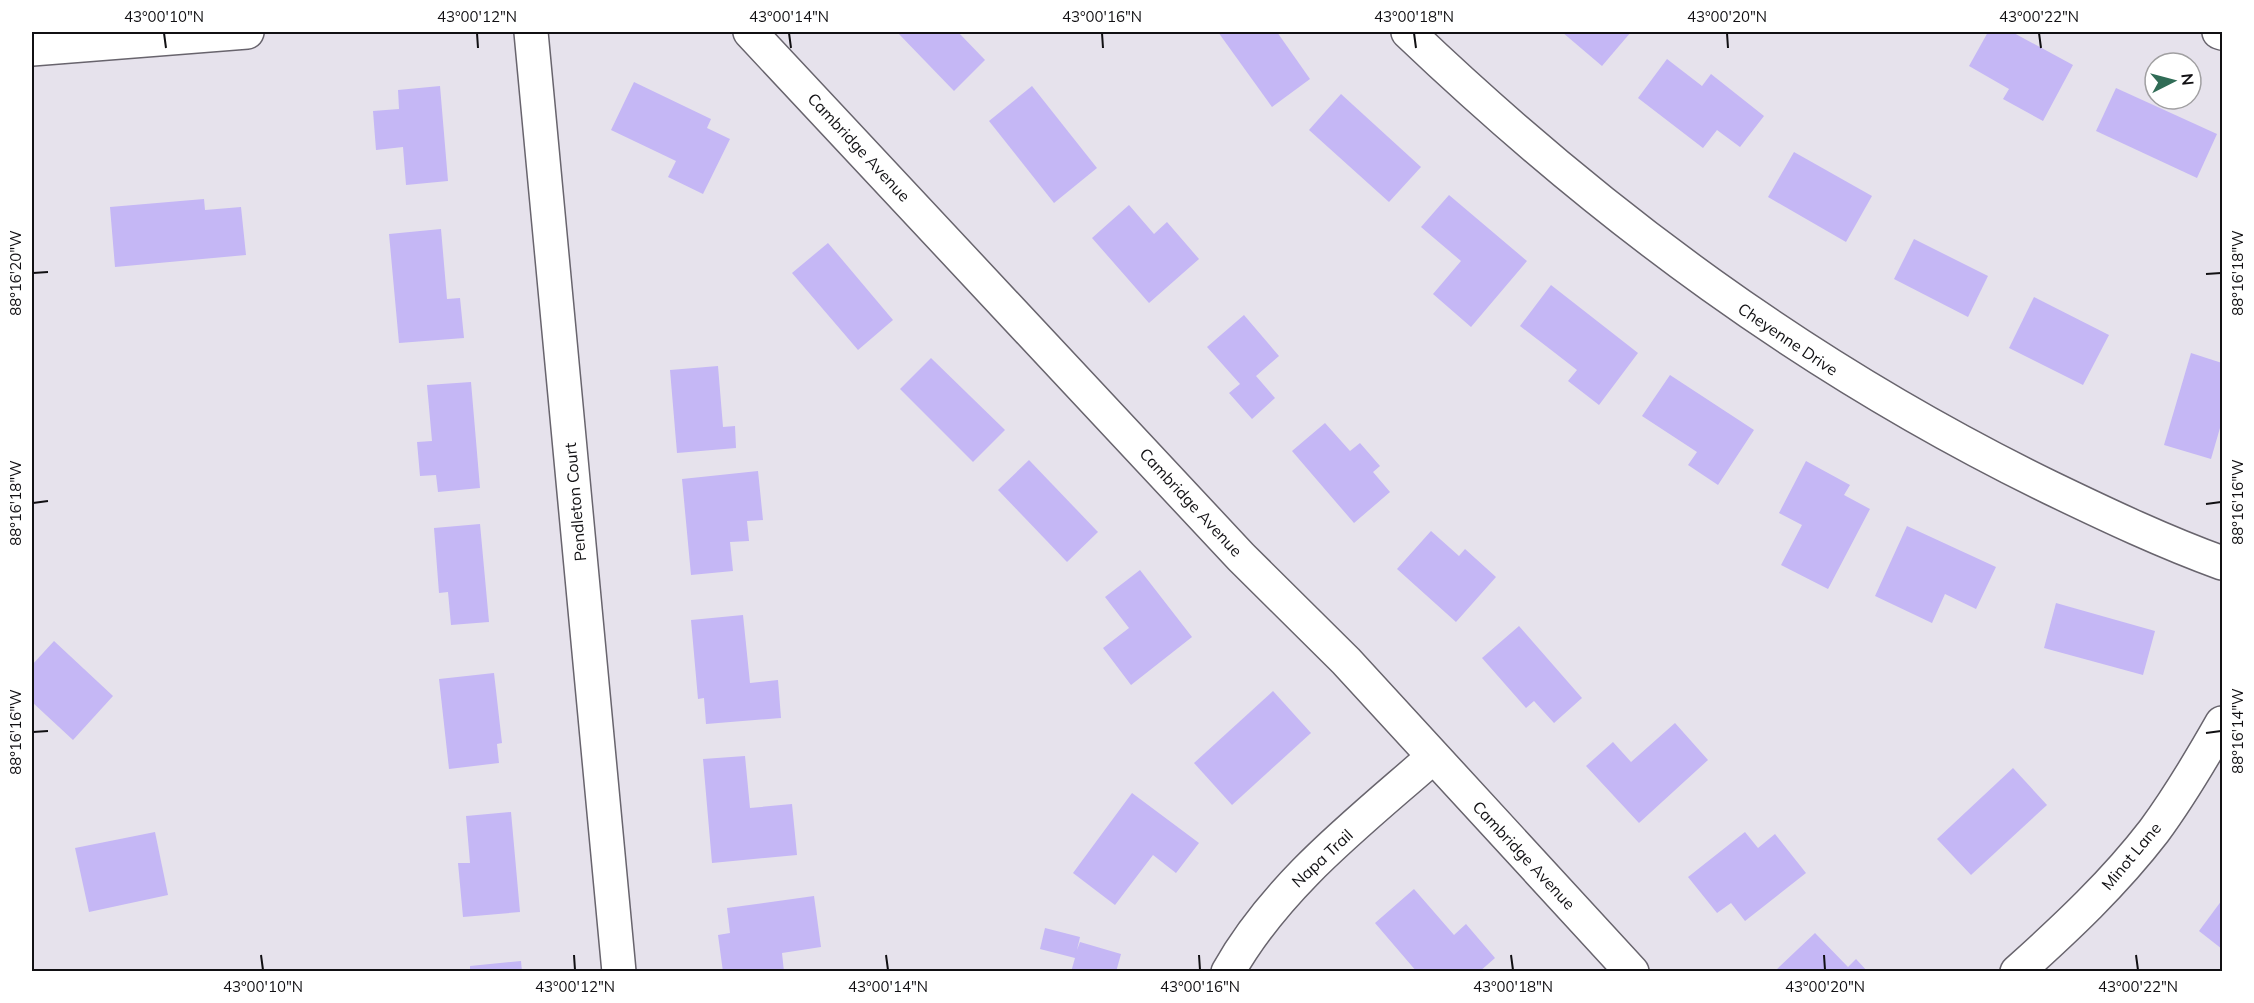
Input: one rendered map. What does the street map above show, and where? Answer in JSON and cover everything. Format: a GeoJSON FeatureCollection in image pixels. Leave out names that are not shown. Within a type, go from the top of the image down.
{"type":"FeatureCollection","features":[{"type":"Feature","properties":{"kind":"street"},"geometry":{"type":"LineString","coordinates":[[32,49],[247,32]]}},
{"type":"Feature","properties":{"kind":"street","name":"Pendleton Court"},"geometry":{"type":"LineString","coordinates":[[531,32],[619,972]]}},
{"type":"Feature","properties":{"kind":"street","name":"Cambridge Avenue"},"geometry":{"type":"LineString","coordinates":[[750,32],[1241,557],[1346,662],[1432,758],[1632,972]]}},
{"type":"Feature","properties":{"kind":"street","name":"Cheyenne Drive"},"geometry":{"type":"LineString","coordinates":[[1408,32],[1535,150],[1694,274],[1832,368],[1980,453],[2099,511],[2223,563]]}},
{"type":"Feature","properties":{"kind":"street","name":"Minot Lane"},"geometry":{"type":"LineString","coordinates":[[2017,972],[2073,922],[2153,831],[2196,769],[2223,723]]}},
{"type":"Feature","properties":{"kind":"street","name":"Napa Trail"},"geometry":{"type":"LineString","coordinates":[[1228,972],[1244,942],[1304,873],[1432,758]]}},
{"type":"Feature","properties":{"kind":"building"},"geometry":{"type":"Polygon","coordinates":[[[897,32],[958,32],[985,60],[954,91],[897,32]]]}},
{"type":"Feature","properties":{"kind":"building"},"geometry":{"type":"Polygon","coordinates":[[[1218,32],[1277,32],[1310,79],[1272,107],[1218,32]]]}},
{"type":"Feature","properties":{"kind":"building"},"geometry":{"type":"Polygon","coordinates":[[[1562,32],[1631,32],[1602,66],[1562,32]]]}},
{"type":"Feature","properties":{"kind":"building"},"geometry":{"type":"Polygon","coordinates":[[[1988,32],[2012,32],[2073,65],[2043,121],[2003,99],[2009,89],[1969,66],[1988,32]]]}},
{"type":"Feature","properties":{"kind":"building"},"geometry":{"type":"Polygon","coordinates":[[[1667,59],[1702,86],[1711,74],[1764,116],[1740,147],[1717,130],[1703,148],[1638,98],[1667,59]]]}},
{"type":"Feature","properties":{"kind":"building"},"geometry":{"type":"Polygon","coordinates":[[[634,82],[711,119],[707,128],[730,139],[703,194],[668,177],[676,161],[611,130],[634,82]]]}},
{"type":"Feature","properties":{"kind":"building"},"geometry":{"type":"Polygon","coordinates":[[[440,86],[448,181],[406,185],[403,147],[376,150],[373,111],[399,109],[398,90],[440,86]]]}},
{"type":"Feature","properties":{"kind":"building"},"geometry":{"type":"Polygon","coordinates":[[[1032,86],[1097,168],[1054,203],[989,121],[1032,86]]]}},
{"type":"Feature","properties":{"kind":"building"},"geometry":{"type":"Polygon","coordinates":[[[2116,88],[2143,100],[2143,111],[2166,111],[2217,134],[2197,178],[2096,131],[2116,88]]]}},
{"type":"Feature","properties":{"kind":"building"},"geometry":{"type":"Polygon","coordinates":[[[1341,94],[1421,167],[1389,202],[1309,130],[1341,94]]]}},
{"type":"Feature","properties":{"kind":"building"},"geometry":{"type":"Polygon","coordinates":[[[1794,152],[1872,196],[1846,242],[1768,197],[1794,152]]]}},
{"type":"Feature","properties":{"kind":"building"},"geometry":{"type":"Polygon","coordinates":[[[1449,195],[1527,261],[1471,327],[1433,294],[1461,261],[1421,227],[1449,195]]]}},
{"type":"Feature","properties":{"kind":"building"},"geometry":{"type":"Polygon","coordinates":[[[204,199],[205,210],[241,207],[246,255],[115,267],[110,207],[204,199]]]}},
{"type":"Feature","properties":{"kind":"building"},"geometry":{"type":"Polygon","coordinates":[[[1129,205],[1154,234],[1167,222],[1199,259],[1149,303],[1092,238],[1129,205]]]}},
{"type":"Feature","properties":{"kind":"building"},"geometry":{"type":"Polygon","coordinates":[[[441,229],[447,299],[460,298],[464,338],[399,343],[389,234],[441,229]]]}},
{"type":"Feature","properties":{"kind":"building"},"geometry":{"type":"Polygon","coordinates":[[[1914,239],[1988,276],[1968,317],[1894,279],[1914,239]]]}},
{"type":"Feature","properties":{"kind":"building"},"geometry":{"type":"Polygon","coordinates":[[[828,243],[893,320],[858,350],[792,273],[828,243]]]}},
{"type":"Feature","properties":{"kind":"building"},"geometry":{"type":"Polygon","coordinates":[[[1551,285],[1638,353],[1599,405],[1568,381],[1577,370],[1520,326],[1551,285]]]}},
{"type":"Feature","properties":{"kind":"building"},"geometry":{"type":"Polygon","coordinates":[[[2034,297],[2109,335],[2083,385],[2009,348],[2034,297]]]}},
{"type":"Feature","properties":{"kind":"building"},"geometry":{"type":"Polygon","coordinates":[[[1244,315],[1279,356],[1256,376],[1275,398],[1252,419],[1229,393],[1240,384],[1207,347],[1244,315]]]}},
{"type":"Feature","properties":{"kind":"building"},"geometry":{"type":"Polygon","coordinates":[[[2191,353],[2222,363],[2222,421],[2211,459],[2164,445],[2191,353]]]}},
{"type":"Feature","properties":{"kind":"building"},"geometry":{"type":"Polygon","coordinates":[[[931,358],[1005,430],[973,462],[900,389],[931,358]]]}},
{"type":"Feature","properties":{"kind":"building"},"geometry":{"type":"Polygon","coordinates":[[[718,366],[723,427],[735,426],[736,448],[677,453],[670,370],[718,366]]]}},
{"type":"Feature","properties":{"kind":"building"},"geometry":{"type":"Polygon","coordinates":[[[1670,375],[1754,430],[1718,485],[1688,465],[1697,452],[1642,416],[1670,375]]]}},
{"type":"Feature","properties":{"kind":"building"},"geometry":{"type":"Polygon","coordinates":[[[471,382],[480,488],[438,492],[436,475],[420,476],[417,442],[432,441],[427,385],[471,382]]]}},
{"type":"Feature","properties":{"kind":"building"},"geometry":{"type":"Polygon","coordinates":[[[1325,423],[1350,451],[1360,443],[1380,466],[1373,472],[1390,492],[1354,523],[1292,451],[1325,423]]]}},
{"type":"Feature","properties":{"kind":"building"},"geometry":{"type":"Polygon","coordinates":[[[1029,460],[1098,532],[1067,562],[998,490],[1029,460]]]}},
{"type":"Feature","properties":{"kind":"building"},"geometry":{"type":"Polygon","coordinates":[[[1806,461],[1850,485],[1844,495],[1870,509],[1828,589],[1781,565],[1802,525],[1779,513],[1806,461]]]}},
{"type":"Feature","properties":{"kind":"building"},"geometry":{"type":"Polygon","coordinates":[[[758,471],[763,520],[747,521],[749,541],[730,542],[733,571],[691,575],[682,479],[758,471]]]}},
{"type":"Feature","properties":{"kind":"building"},"geometry":{"type":"Polygon","coordinates":[[[480,524],[489,622],[451,625],[448,592],[439,593],[434,528],[480,524]]]}},
{"type":"Feature","properties":{"kind":"building"},"geometry":{"type":"Polygon","coordinates":[[[1907,526],[1996,567],[1976,609],[1945,594],[1932,623],[1875,596],[1907,526]]]}},
{"type":"Feature","properties":{"kind":"building"},"geometry":{"type":"Polygon","coordinates":[[[1431,531],[1459,556],[1465,549],[1496,577],[1456,622],[1397,569],[1431,531]]]}},
{"type":"Feature","properties":{"kind":"building"},"geometry":{"type":"Polygon","coordinates":[[[1140,570],[1192,637],[1131,685],[1103,648],[1129,628],[1105,597],[1140,570]]]}},
{"type":"Feature","properties":{"kind":"building"},"geometry":{"type":"Polygon","coordinates":[[[2056,603],[2155,631],[2143,675],[2044,648],[2056,603]]]}},
{"type":"Feature","properties":{"kind":"building"},"geometry":{"type":"Polygon","coordinates":[[[743,615],[750,683],[778,680],[781,718],[706,724],[704,698],[698,699],[691,620],[743,615]]]}},
{"type":"Feature","properties":{"kind":"building"},"geometry":{"type":"Polygon","coordinates":[[[1519,626],[1582,698],[1554,723],[1534,701],[1526,708],[1482,658],[1519,626]]]}},
{"type":"Feature","properties":{"kind":"building"},"geometry":{"type":"Polygon","coordinates":[[[54,641],[113,696],[73,740],[32,702],[32,665],[54,641]]]}},
{"type":"Feature","properties":{"kind":"building"},"geometry":{"type":"Polygon","coordinates":[[[494,673],[502,743],[497,744],[499,763],[449,769],[439,679],[494,673]]]}},
{"type":"Feature","properties":{"kind":"building"},"geometry":{"type":"Polygon","coordinates":[[[1273,691],[1311,733],[1232,805],[1194,763],[1273,691]]]}},
{"type":"Feature","properties":{"kind":"building"},"geometry":{"type":"Polygon","coordinates":[[[1675,723],[1708,760],[1639,823],[1586,766],[1613,742],[1631,762],[1675,723]]]}},
{"type":"Feature","properties":{"kind":"building"},"geometry":{"type":"Polygon","coordinates":[[[745,756],[750,808],[792,804],[797,855],[712,863],[703,759],[745,756]]]}},
{"type":"Feature","properties":{"kind":"building"},"geometry":{"type":"Polygon","coordinates":[[[2013,768],[2047,805],[1971,875],[1937,839],[2013,768]]]}},
{"type":"Feature","properties":{"kind":"building"},"geometry":{"type":"Polygon","coordinates":[[[1132,793],[1199,843],[1176,873],[1153,855],[1115,905],[1073,873],[1132,793]]]}},
{"type":"Feature","properties":{"kind":"building"},"geometry":{"type":"Polygon","coordinates":[[[511,812],[520,912],[463,917],[458,863],[470,863],[466,816],[511,812]]]}},
{"type":"Feature","properties":{"kind":"building"},"geometry":{"type":"Polygon","coordinates":[[[155,832],[168,895],[89,912],[75,848],[155,832]]]}},
{"type":"Feature","properties":{"kind":"building"},"geometry":{"type":"Polygon","coordinates":[[[1745,832],[1758,848],[1775,834],[1806,873],[1745,921],[1731,903],[1717,913],[1688,877],[1745,832]]]}},
{"type":"Feature","properties":{"kind":"building"},"geometry":{"type":"Polygon","coordinates":[[[1414,889],[1454,935],[1466,924],[1495,958],[1479,972],[1417,972],[1375,923],[1414,889]]]}},
{"type":"Feature","properties":{"kind":"building"},"geometry":{"type":"Polygon","coordinates":[[[814,896],[821,947],[782,953],[784,972],[723,972],[718,935],[730,933],[727,908],[814,896]]]}},
{"type":"Feature","properties":{"kind":"building"},"geometry":{"type":"Polygon","coordinates":[[[2222,900],[2222,949],[2199,931],[2222,900]]]}},
{"type":"Feature","properties":{"kind":"building"},"geometry":{"type":"Polygon","coordinates":[[[1045,928],[1080,937],[1077,950],[1080,942],[1121,954],[1116,972],[1071,972],[1075,958],[1040,949],[1045,928]]]}},
{"type":"Feature","properties":{"kind":"building"},"geometry":{"type":"Polygon","coordinates":[[[1815,933],[1848,967],[1856,959],[1868,972],[1778,972],[1776,970],[1815,933]]]}},
{"type":"Feature","properties":{"kind":"building"},"geometry":{"type":"Polygon","coordinates":[[[521,961],[522,972],[470,972],[470,966],[521,961]]]}}]}
